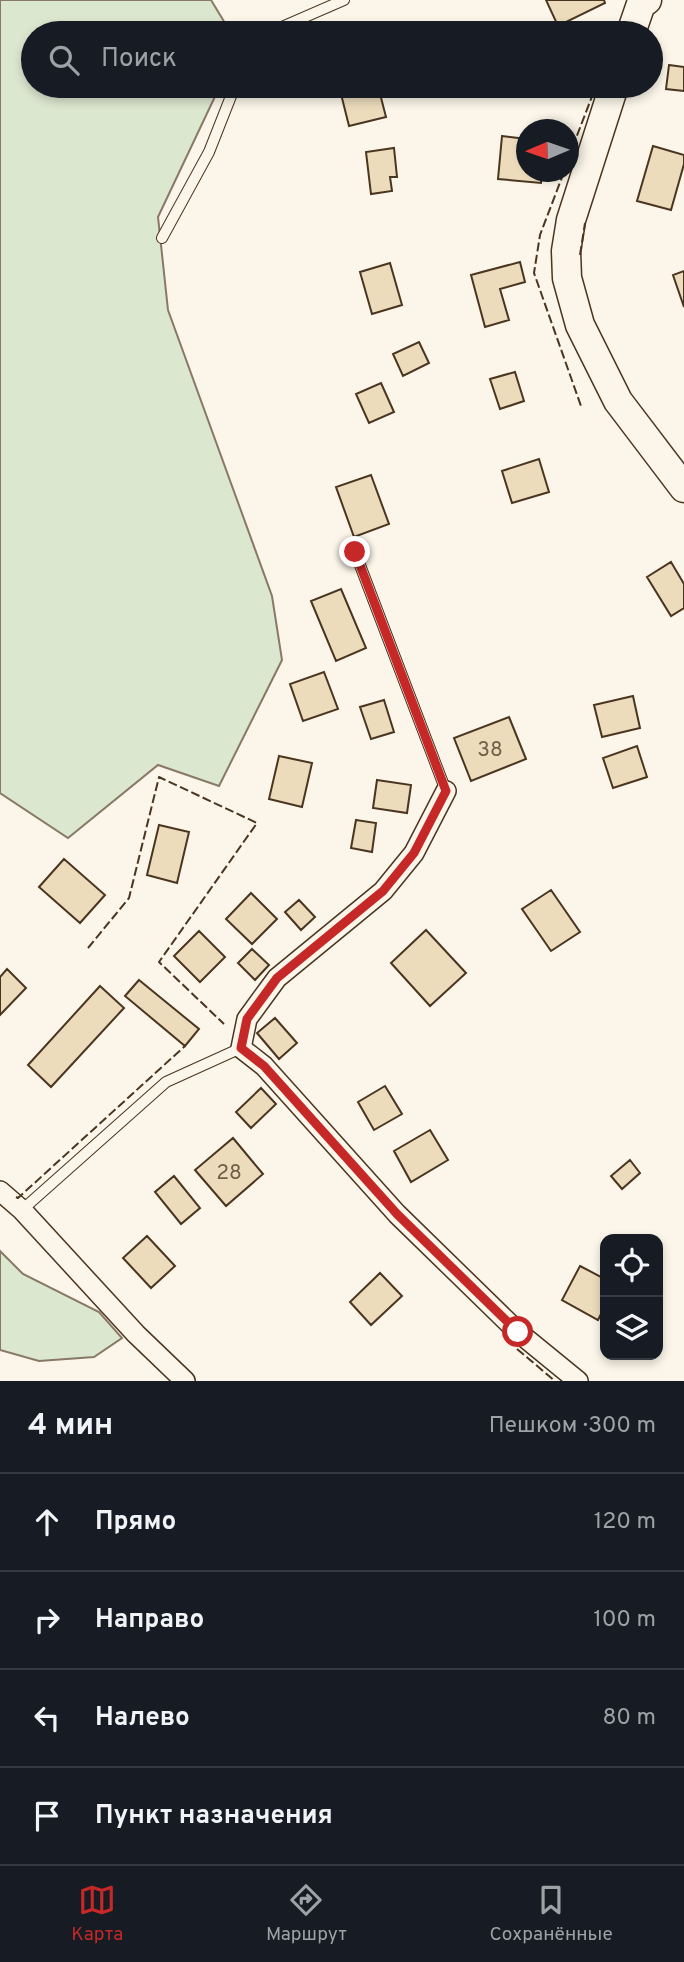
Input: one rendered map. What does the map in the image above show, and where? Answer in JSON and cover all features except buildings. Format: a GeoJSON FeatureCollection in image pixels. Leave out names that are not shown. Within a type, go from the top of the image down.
{"type":"FeatureCollection","features":[{"type":"Feature","properties":{"kind":"street"},"geometry":{"type":"LineString","coordinates":[[635,21],[642,1]]}},
{"type":"Feature","properties":{"kind":"street"},"geometry":{"type":"LineString","coordinates":[[610,98],[571,220],[566,251],[567,278],[580,325],[618,401],[684,488]]}},
{"type":"Feature","properties":{"kind":"street"},"geometry":{"type":"LineString","coordinates":[[446,791],[414,853],[383,891],[277,978],[247,1019],[241,1048],[264,1066],[397,1214],[518,1332],[578,1381]]}},
{"type":"Feature","properties":{"kind":"street"},"geometry":{"type":"LineString","coordinates":[[0,1191],[22,1210],[136,1334],[185,1381]]}},
{"type":"Feature","properties":{"kind":"lane"},"geometry":{"type":"LineString","coordinates":[[296,21],[344,0]]}},
{"type":"Feature","properties":{"kind":"lane"},"geometry":{"type":"LineString","coordinates":[[162,237],[209,152],[229,98]]}},
{"type":"Feature","properties":{"kind":"lane"},"geometry":{"type":"LineString","coordinates":[[355,552],[446,791]]}},
{"type":"Feature","properties":{"kind":"lane"},"geometry":{"type":"LineString","coordinates":[[22,1210],[166,1082],[241,1048]]}},
{"type":"Feature","properties":{"kind":"green space"},"geometry":{"type":"Polygon","coordinates":[[[0,0],[211,0],[224,21],[21,21],[21,98],[214,98],[158,217],[168,310],[272,596],[282,660],[219,786],[158,765],[68,838],[0,793],[0,0]]]}},
{"type":"Feature","properties":{"kind":"green space"},"geometry":{"type":"Polygon","coordinates":[[[0,1251],[23,1274],[99,1312],[122,1338],[94,1357],[39,1361],[0,1350],[0,1251]]]}},
{"type":"Feature","properties":{"kind":"fence"},"geometry":{"type":"LineString","coordinates":[[579,130],[591,98]]}},
{"type":"Feature","properties":{"kind":"fence"},"geometry":{"type":"LineString","coordinates":[[560,182],[540,235],[534,273],[581,406]]}},
{"type":"Feature","properties":{"kind":"fence"},"geometry":{"type":"LineString","coordinates":[[580,255],[585,223]]}},
{"type":"Feature","properties":{"kind":"fence"},"geometry":{"type":"LineString","coordinates":[[88,948],[129,898],[159,777],[257,823],[159,962],[224,1024]]}},
{"type":"Feature","properties":{"kind":"fence"},"geometry":{"type":"LineString","coordinates":[[16,1197],[185,1046]]}},
{"type":"Feature","properties":{"kind":"fence"},"geometry":{"type":"LineString","coordinates":[[517,1349],[555,1381]]}},
{"type":"Feature","properties":{"kind":"route"},"geometry":{"type":"LineString","coordinates":[[355,552],[446,791],[414,853],[383,891],[277,978],[247,1019],[241,1048],[264,1066],[397,1214],[518,1332]]}}]}
